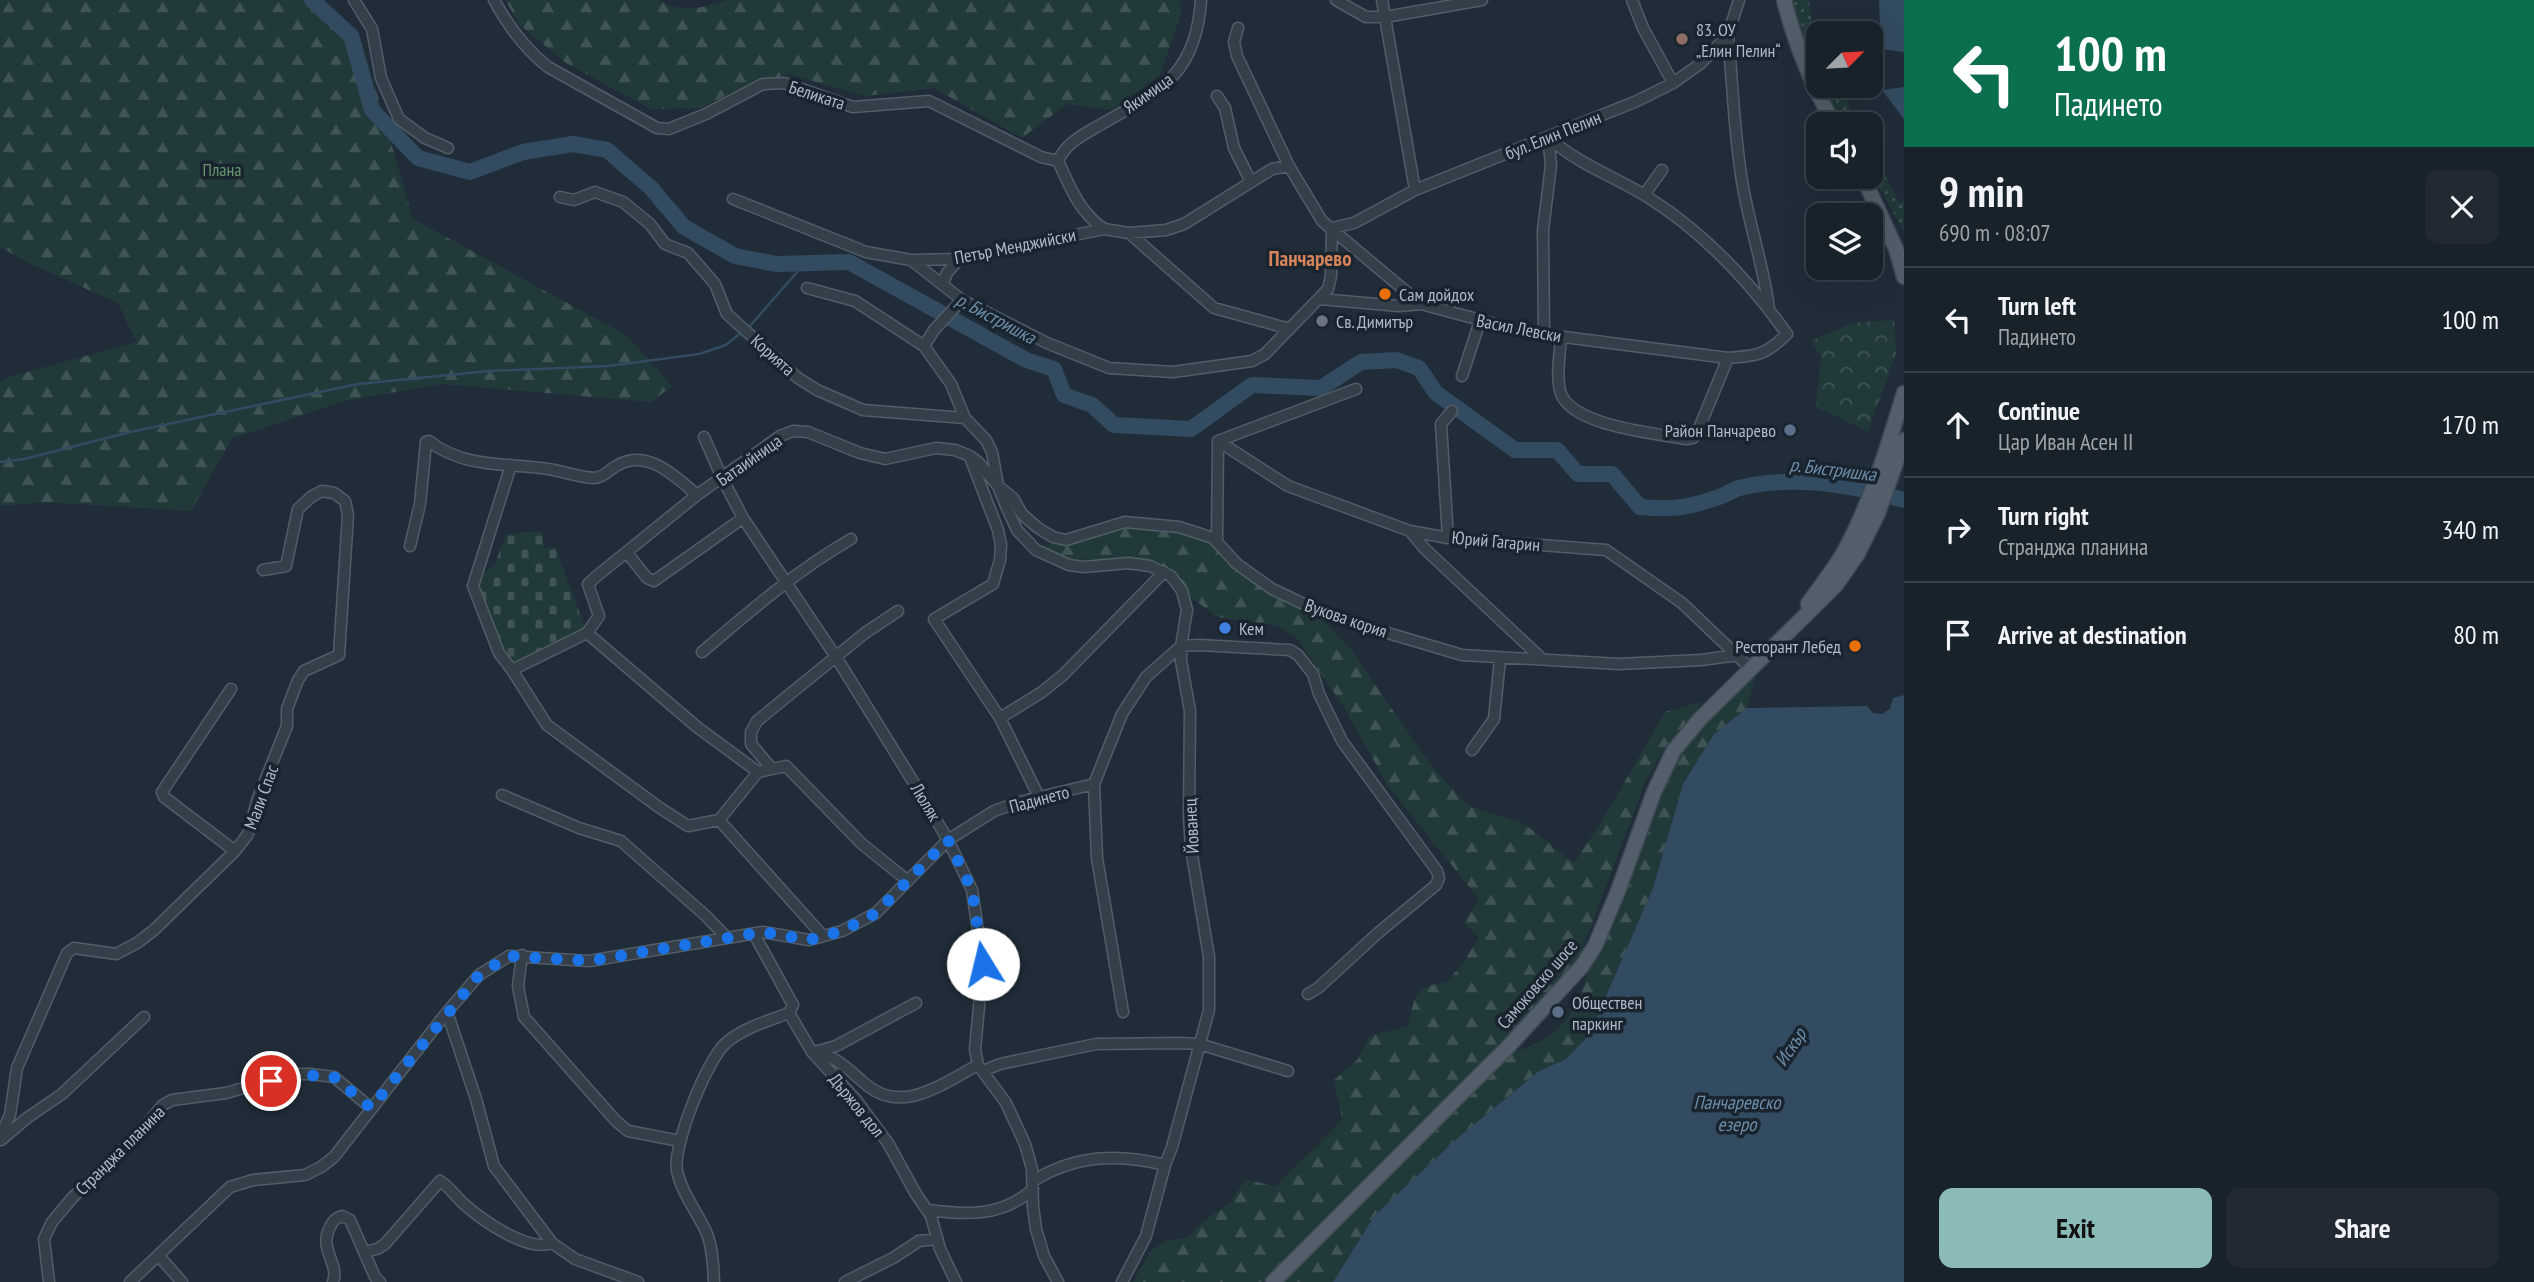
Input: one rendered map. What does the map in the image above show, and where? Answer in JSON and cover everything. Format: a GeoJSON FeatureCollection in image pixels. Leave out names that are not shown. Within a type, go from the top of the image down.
{"type":"FeatureCollection","features":[{"type":"Feature","properties":{"kind":"main road"},"geometry":{"type":"LineString","coordinates":[[1784,0],[1792,32],[1808,73],[1828,112]]}},
{"type":"Feature","properties":{"kind":"main road"},"geometry":{"type":"LineString","coordinates":[[1869,189],[1896,249],[1904,277]]}},
{"type":"Feature","properties":{"kind":"main road"},"geometry":{"type":"LineString","coordinates":[[1870,189],[1904,248]]}},
{"type":"Feature","properties":{"kind":"main road","name":"Самоковско шосе"},"geometry":{"type":"LineString","coordinates":[[1273,1282],[1481,1075],[1582,966],[1600,935],[1654,792],[1674,750],[1700,719],[1836,585],[1857,555],[1878,513],[1904,393]]}},
{"type":"Feature","properties":{"kind":"main road","name":"Самоковско шосе"},"geometry":{"type":"LineString","coordinates":[[1788,634],[1844,552],[1887,467],[1904,440]]}},
{"type":"Feature","properties":{"kind":"street"},"geometry":{"type":"LineString","coordinates":[[354,0],[372,29],[382,78],[399,119],[425,138],[448,148]]}},
{"type":"Feature","properties":{"kind":"street","name":"Беликата"},"geometry":{"type":"LineString","coordinates":[[494,0],[512,29],[533,55],[548,67],[657,128],[669,129],[706,114],[763,84],[784,83],[853,107],[929,101],[1041,157],[1058,161]]}},
{"type":"Feature","properties":{"kind":"street","name":"Якимица"},"geometry":{"type":"LineString","coordinates":[[1058,161],[1073,141],[1124,111],[1177,74],[1195,39],[1201,0]]}},
{"type":"Feature","properties":{"kind":"street"},"geometry":{"type":"LineString","coordinates":[[1336,0],[1366,17],[1385,17],[1482,0]]}},
{"type":"Feature","properties":{"kind":"street"},"geometry":{"type":"LineString","coordinates":[[1382,0],[1415,190]]}},
{"type":"Feature","properties":{"kind":"street"},"geometry":{"type":"LineString","coordinates":[[1632,0],[1643,28],[1673,83]]}},
{"type":"Feature","properties":{"kind":"street","name":"бул. Елин Пелин"},"geometry":{"type":"LineString","coordinates":[[1332,228],[1354,223],[1415,190],[1637,102],[1673,83],[1700,64],[1728,35],[1739,0]]}},
{"type":"Feature","properties":{"kind":"street","name":"Васил Левски"},"geometry":{"type":"LineString","coordinates":[[1238,28],[1234,42],[1237,56],[1289,166],[1322,221],[1421,304],[1544,335],[1728,358],[1755,356],[1767,352],[1787,334],[1769,309]]}},
{"type":"Feature","properties":{"kind":"street"},"geometry":{"type":"LineString","coordinates":[[1728,35],[1736,141],[1743,188],[1765,275],[1769,309]]}},
{"type":"Feature","properties":{"kind":"street"},"geometry":{"type":"LineString","coordinates":[[1217,96],[1225,108],[1234,148],[1251,182]]}},
{"type":"Feature","properties":{"kind":"street"},"geometry":{"type":"LineString","coordinates":[[1548,137],[1563,151],[1644,195],[1675,216],[1707,243],[1769,309]]}},
{"type":"Feature","properties":{"kind":"street"},"geometry":{"type":"LineString","coordinates":[[1544,335],[1543,230],[1551,166],[1548,137]]}},
{"type":"Feature","properties":{"kind":"street"},"geometry":{"type":"LineString","coordinates":[[1058,161],[1075,198],[1091,220],[1104,229]]}},
{"type":"Feature","properties":{"kind":"street","name":"Петър Менджийски"},"geometry":{"type":"LineString","coordinates":[[733,199],[866,252],[911,260],[959,259],[1104,229],[1129,233],[1166,230],[1184,224],[1272,169],[1289,166]]}},
{"type":"Feature","properties":{"kind":"street"},"geometry":{"type":"LineString","coordinates":[[1644,195],[1662,170]]}},
{"type":"Feature","properties":{"kind":"street","name":"Корията"},"geometry":{"type":"LineString","coordinates":[[560,197],[575,200],[595,191],[623,202],[650,224],[665,244],[688,253],[715,284],[727,314],[798,377],[817,390],[863,410],[965,418]]}},
{"type":"Feature","properties":{"kind":"street"},"geometry":{"type":"LineString","coordinates":[[911,260],[943,283],[958,304],[1080,357],[1109,368],[1173,372],[1252,361],[1265,354],[1328,289],[1331,276],[1332,228]]}},
{"type":"Feature","properties":{"kind":"street"},"geometry":{"type":"LineString","coordinates":[[1129,233],[1214,308],[1290,329]]}},
{"type":"Feature","properties":{"kind":"street"},"geometry":{"type":"LineString","coordinates":[[943,283],[947,272],[959,259]]}},
{"type":"Feature","properties":{"kind":"street"},"geometry":{"type":"LineString","coordinates":[[807,288],[855,301],[924,345],[951,384],[965,418],[986,440],[992,452],[998,486],[1017,530],[1037,550],[1069,565],[1084,567],[1128,563],[1150,566],[1164,572],[1063,675],[1042,692],[1000,718]]}},
{"type":"Feature","properties":{"kind":"street"},"geometry":{"type":"LineString","coordinates":[[1320,299],[1399,306],[1421,304]]}},
{"type":"Feature","properties":{"kind":"street"},"geometry":{"type":"LineString","coordinates":[[924,345],[958,304]]}},
{"type":"Feature","properties":{"kind":"street"},"geometry":{"type":"LineString","coordinates":[[1462,376],[1480,321]]}},
{"type":"Feature","properties":{"kind":"street"},"geometry":{"type":"LineString","coordinates":[[1562,337],[1558,377],[1560,393],[1571,408],[1594,421],[1686,439],[1693,438],[1698,433],[1728,358]]}},
{"type":"Feature","properties":{"kind":"street"},"geometry":{"type":"LineString","coordinates":[[1217,542],[1218,441],[1356,389]]}},
{"type":"Feature","properties":{"kind":"street"},"geometry":{"type":"LineString","coordinates":[[1448,538],[1441,424],[1452,411]]}},
{"type":"Feature","properties":{"kind":"street","name":"Батаийница"},"geometry":{"type":"LineString","coordinates":[[587,633],[599,616],[589,584],[697,495],[780,436],[793,431],[808,432],[860,453],[885,459],[936,448],[955,450],[970,456]]}},
{"type":"Feature","properties":{"kind":"street","name":"Люляк"},"geometry":{"type":"LineString","coordinates":[[704,437],[743,518],[836,657],[948,840],[972,890],[983,964],[975,1049],[981,1068]]}},
{"type":"Feature","properties":{"kind":"street"},"geometry":{"type":"LineString","coordinates":[[410,546],[420,504],[426,442],[429,441],[449,455],[470,461],[599,478],[618,464],[629,460],[639,461],[662,466],[697,495]]}},
{"type":"Feature","properties":{"kind":"street","name":"Юрий Гагарин"},"geometry":{"type":"LineString","coordinates":[[1218,441],[1287,486],[1410,531],[1448,538],[1606,550],[1682,603],[1751,669]]}},
{"type":"Feature","properties":{"kind":"street"},"geometry":{"type":"LineString","coordinates":[[970,456],[998,486]]}},
{"type":"Feature","properties":{"kind":"street"},"geometry":{"type":"LineString","coordinates":[[970,456],[998,530],[1000,560],[993,584],[934,619],[1000,718],[1039,797]]}},
{"type":"Feature","properties":{"kind":"street"},"geometry":{"type":"LineString","coordinates":[[511,465],[473,586],[499,653],[547,725],[688,826],[719,820],[758,772],[786,766],[862,844],[908,881]]}},
{"type":"Feature","properties":{"kind":"street","name":"Вукова кория"},"geometry":{"type":"LineString","coordinates":[[998,486],[1013,498],[1023,514],[1038,528],[1053,537],[1066,540],[1125,522],[1179,527],[1213,538],[1237,564],[1272,589],[1327,615],[1461,655],[1619,664],[1701,660],[1738,655]]}},
{"type":"Feature","properties":{"kind":"street","name":"Мали Спас"},"geometry":{"type":"LineString","coordinates":[[2,1139],[10,1115],[17,1068],[67,953],[74,948],[116,954],[137,943],[154,930],[235,851],[248,834],[258,798],[287,726],[287,709],[298,680],[304,671],[339,656],[348,515],[345,501],[334,493],[322,491],[311,498],[298,509],[286,566],[263,570]]}},
{"type":"Feature","properties":{"kind":"street"},"geometry":{"type":"LineString","coordinates":[[627,553],[647,578],[654,581],[743,518]]}},
{"type":"Feature","properties":{"kind":"street"},"geometry":{"type":"LineString","coordinates":[[1410,531],[1425,549],[1541,658]]}},
{"type":"Feature","properties":{"kind":"street"},"geometry":{"type":"LineString","coordinates":[[702,652],[785,582],[818,558],[851,540]]}},
{"type":"Feature","properties":{"kind":"street","name":"Йованец"},"geometry":{"type":"LineString","coordinates":[[1122,1282],[1146,1236],[1209,1010],[1209,957],[1191,849],[1189,817],[1191,711],[1181,661],[1187,610],[1182,591],[1164,572]]}},
{"type":"Feature","properties":{"kind":"street"},"geometry":{"type":"LineString","coordinates":[[771,768],[751,744],[751,733],[757,721],[864,633],[898,611]]}},
{"type":"Feature","properties":{"kind":"street"},"geometry":{"type":"LineString","coordinates":[[512,670],[587,633],[697,727],[758,772]]}},
{"type":"Feature","properties":{"kind":"street"},"geometry":{"type":"LineString","coordinates":[[1123,1012],[1097,858],[1094,784],[1122,714],[1146,677],[1181,646],[1290,650],[1298,655],[1313,674],[1319,694],[1342,741],[1437,870],[1439,878],[1436,885],[1308,994]]}},
{"type":"Feature","properties":{"kind":"street"},"geometry":{"type":"LineString","coordinates":[[1472,751],[1494,719],[1500,659]]}},
{"type":"Feature","properties":{"kind":"street"},"geometry":{"type":"LineString","coordinates":[[231,689],[162,792],[235,851]]}},
{"type":"Feature","properties":{"kind":"street","name":"Падинето"},"geometry":{"type":"LineString","coordinates":[[522,955],[589,961],[763,932],[809,940],[842,931],[876,913],[948,840],[994,811],[1094,784]]}},
{"type":"Feature","properties":{"kind":"street"},"geometry":{"type":"LineString","coordinates":[[502,795],[579,828],[621,841],[727,938]]}},
{"type":"Feature","properties":{"kind":"street"},"geometry":{"type":"LineString","coordinates":[[719,820],[822,936]]}},
{"type":"Feature","properties":{"kind":"street","name":"Държов дол"},"geometry":{"type":"LineString","coordinates":[[754,934],[782,982],[793,1005],[789,1013],[812,1052],[857,1101],[880,1131],[928,1210],[937,1239],[956,1282]]}},
{"type":"Feature","properties":{"kind":"street"},"geometry":{"type":"LineString","coordinates":[[130,1282],[230,1186],[253,1180],[305,1175],[334,1157],[479,975],[509,956],[522,955],[518,986],[524,1017],[622,1126],[628,1131],[680,1141]]}},
{"type":"Feature","properties":{"kind":"street"},"geometry":{"type":"LineString","coordinates":[[812,1052],[836,1046],[916,1003]]}},
{"type":"Feature","properties":{"kind":"street"},"geometry":{"type":"LineString","coordinates":[[447,1012],[476,1099],[494,1166],[552,1243],[575,1259],[638,1282]]}},
{"type":"Feature","properties":{"kind":"street"},"geometry":{"type":"LineString","coordinates":[[714,1282],[707,1233],[685,1195],[677,1174],[676,1158],[680,1141],[709,1066],[718,1051],[747,1030],[789,1013]]}},
{"type":"Feature","properties":{"kind":"street"},"geometry":{"type":"LineString","coordinates":[[2,1139],[62,1094],[144,1017]]}},
{"type":"Feature","properties":{"kind":"street"},"geometry":{"type":"LineString","coordinates":[[812,1052],[836,1059],[872,1090],[896,1099],[919,1094],[981,1068],[1096,1044],[1199,1044],[1288,1071]]}},
{"type":"Feature","properties":{"kind":"street"},"geometry":{"type":"LineString","coordinates":[[981,1068],[1006,1103],[1020,1130],[1029,1158],[1033,1207],[1040,1243],[1058,1282]]}},
{"type":"Feature","properties":{"kind":"street","name":"Странджа планина"},"geometry":{"type":"LineString","coordinates":[[49,1282],[44,1238],[52,1222],[73,1197],[137,1136],[163,1105],[172,1100],[226,1093],[293,1074],[310,1074],[334,1077],[371,1108]]}},
{"type":"Feature","properties":{"kind":"street"},"geometry":{"type":"LineString","coordinates":[[928,1210],[992,1212],[1017,1202],[1033,1185],[1067,1163],[1081,1159],[1108,1158],[1164,1165]]}},
{"type":"Feature","properties":{"kind":"street"},"geometry":{"type":"LineString","coordinates":[[364,1252],[385,1244],[440,1181],[471,1210],[514,1237],[542,1246],[552,1243]]}},
{"type":"Feature","properties":{"kind":"street"},"geometry":{"type":"LineString","coordinates":[[335,1279],[325,1241],[327,1232],[337,1217],[346,1217],[350,1220],[375,1277],[380,1282]]}},
{"type":"Feature","properties":{"kind":"street"},"geometry":{"type":"LineString","coordinates":[[845,1282],[893,1258],[919,1241],[937,1239]]}},
{"type":"Feature","properties":{"kind":"street"},"geometry":{"type":"LineString","coordinates":[[158,1255],[183,1282]]}},
{"type":"Feature","properties":{"kind":"green space","name":"Плана"},"geometry":{"type":"Polygon","coordinates":[[[0,0],[318,0],[360,35],[413,219],[626,335],[672,386],[651,402],[441,384],[345,401],[232,438],[191,511],[45,502],[0,506],[0,382],[12,376],[137,342],[118,303],[33,265],[0,247],[0,0]]]}},
{"type":"Feature","properties":{"kind":"green space"},"geometry":{"type":"Polygon","coordinates":[[[505,0],[658,0],[684,8],[701,7],[727,0],[1180,0],[1181,15],[1159,76],[1111,110],[1067,104],[1022,138],[934,88],[865,96],[788,74],[739,89],[701,108],[651,109],[566,63],[520,25],[505,0]]]}},
{"type":"Feature","properties":{"kind":"green space"},"geometry":{"type":"Polygon","coordinates":[[[1792,0],[1809,0],[1812,21],[1806,21],[1806,48],[1792,0]]]}},
{"type":"Feature","properties":{"kind":"green space"},"geometry":{"type":"Polygon","coordinates":[[[1827,98],[1846,98],[1852,112],[1835,112],[1827,98]]]}},
{"type":"Feature","properties":{"kind":"green space"},"geometry":{"type":"Polygon","coordinates":[[[1883,172],[1900,204],[1904,200],[1904,231],[1880,189],[1883,189],[1883,172]]]}},
{"type":"Feature","properties":{"kind":"green space"},"geometry":{"type":"Polygon","coordinates":[[[1894,320],[1896,354],[1868,431],[1816,407],[1821,356],[1811,341],[1853,323],[1894,320]]]}},
{"type":"Feature","properties":{"kind":"green space"},"geometry":{"type":"Polygon","coordinates":[[[1147,524],[1213,538],[1237,566],[1316,614],[1349,647],[1432,767],[1469,806],[1523,823],[1574,863],[1601,823],[1665,712],[1701,702],[1693,720],[1670,740],[1646,780],[1580,955],[1529,1018],[1268,1282],[1133,1282],[1151,1251],[1166,1241],[1187,1238],[1206,1219],[1229,1204],[1246,1179],[1276,1187],[1334,1128],[1342,1119],[1334,1080],[1358,1059],[1370,1036],[1408,1026],[1417,995],[1428,986],[1447,982],[1465,960],[1479,937],[1464,923],[1479,899],[1388,786],[1345,709],[1297,638],[1278,626],[1217,617],[1150,566],[1053,556],[1039,549],[1055,540],[1147,524]]]}},
{"type":"Feature","properties":{"kind":"green space"},"geometry":{"type":"Polygon","coordinates":[[[542,531],[544,548],[555,547],[587,633],[512,670],[473,586],[495,564],[506,534],[542,531]]]}},
{"type":"Feature","properties":{"kind":"green space"},"geometry":{"type":"Polygon","coordinates":[[[1756,674],[1747,708],[1714,734],[1683,784],[1653,888],[1589,1035],[1566,1059],[1539,1071],[1460,1136],[1375,1215],[1333,1282],[1283,1282],[1509,1053],[1539,1042],[1562,1024],[1572,1012],[1669,770],[1705,721],[1756,674]]]}},
{"type":"Feature","properties":{"kind":"water"},"geometry":{"type":"Polygon","coordinates":[[[1879,0],[1904,0],[1904,52],[1883,49],[1883,21],[1880,21],[1879,0]]]}},
{"type":"Feature","properties":{"kind":"water"},"geometry":{"type":"Polygon","coordinates":[[[1904,87],[1904,119],[1883,91],[1904,87]]]}},
{"type":"Feature","properties":{"kind":"water","name":"Панчаревско езеро"},"geometry":{"type":"Polygon","coordinates":[[[1904,695],[1904,1282],[1333,1282],[1375,1215],[1460,1136],[1539,1071],[1566,1059],[1589,1035],[1653,888],[1683,784],[1714,734],[1747,708],[1867,706],[1873,713],[1882,714],[1890,709],[1893,698],[1904,695]]]}},
{"type":"Feature","properties":{"kind":"waterway","name":"р. Бистришка"},"geometry":{"type":"LineString","coordinates":[[312,0],[351,36],[372,110],[418,158],[470,172],[523,152],[573,144],[607,150],[651,188],[684,227],[735,256],[776,264],[849,262],[1026,360],[1054,369],[1064,395],[1092,405],[1114,425],[1191,429],[1252,385],[1321,388],[1361,362],[1396,360],[1419,368],[1436,393],[1515,450],[1557,450],[1578,474],[1612,474],[1640,507],[1689,506],[1741,488],[1784,482],[1845,486],[1904,500]]}},
{"type":"Feature","properties":{"kind":"waterway"},"geometry":{"type":"LineString","coordinates":[[749,327],[805,263]]}},
{"type":"Feature","properties":{"kind":"waterway"},"geometry":{"type":"LineString","coordinates":[[0,462],[24,459],[130,432],[358,384],[489,371],[608,366],[699,354],[726,345],[743,331]]}},
{"type":"Feature","properties":{"kind":"place","name":"83. ОУ „Елин Пелин“"},"geometry":{"type":"Point","coordinates":[1682,39]}},
{"type":"Feature","properties":{"kind":"place","name":"Сам дойдох"},"geometry":{"type":"Point","coordinates":[1385,294]}},
{"type":"Feature","properties":{"kind":"place","name":"Св. Димитър"},"geometry":{"type":"Point","coordinates":[1322,321]}},
{"type":"Feature","properties":{"kind":"place","name":"Район Панчарево"},"geometry":{"type":"Point","coordinates":[1790,430]}},
{"type":"Feature","properties":{"kind":"place","name":"Кем"},"geometry":{"type":"Point","coordinates":[1225,628]}},
{"type":"Feature","properties":{"kind":"place","name":"Ресторант Лебед"},"geometry":{"type":"Point","coordinates":[1855,646]}},
{"type":"Feature","properties":{"kind":"place","name":"Обществен паркинг"},"geometry":{"type":"Point","coordinates":[1558,1012]}},
{"type":"Feature","properties":{"kind":"district","name":"Панчарево"},"geometry":{"type":"Point","coordinates":[1310,258]}},
{"type":"Feature","properties":{"kind":"route"},"geometry":{"type":"LineString","coordinates":[[271,1081],[293,1074],[334,1077],[371,1108],[479,975],[509,956],[589,961],[763,932],[809,940],[842,931],[876,913],[948,840],[972,890],[983,964]]}},
{"type":"Feature","properties":{"kind":"water label","name":"Искър"},"geometry":{"type":"Point","coordinates":[1790,1047]}}]}
